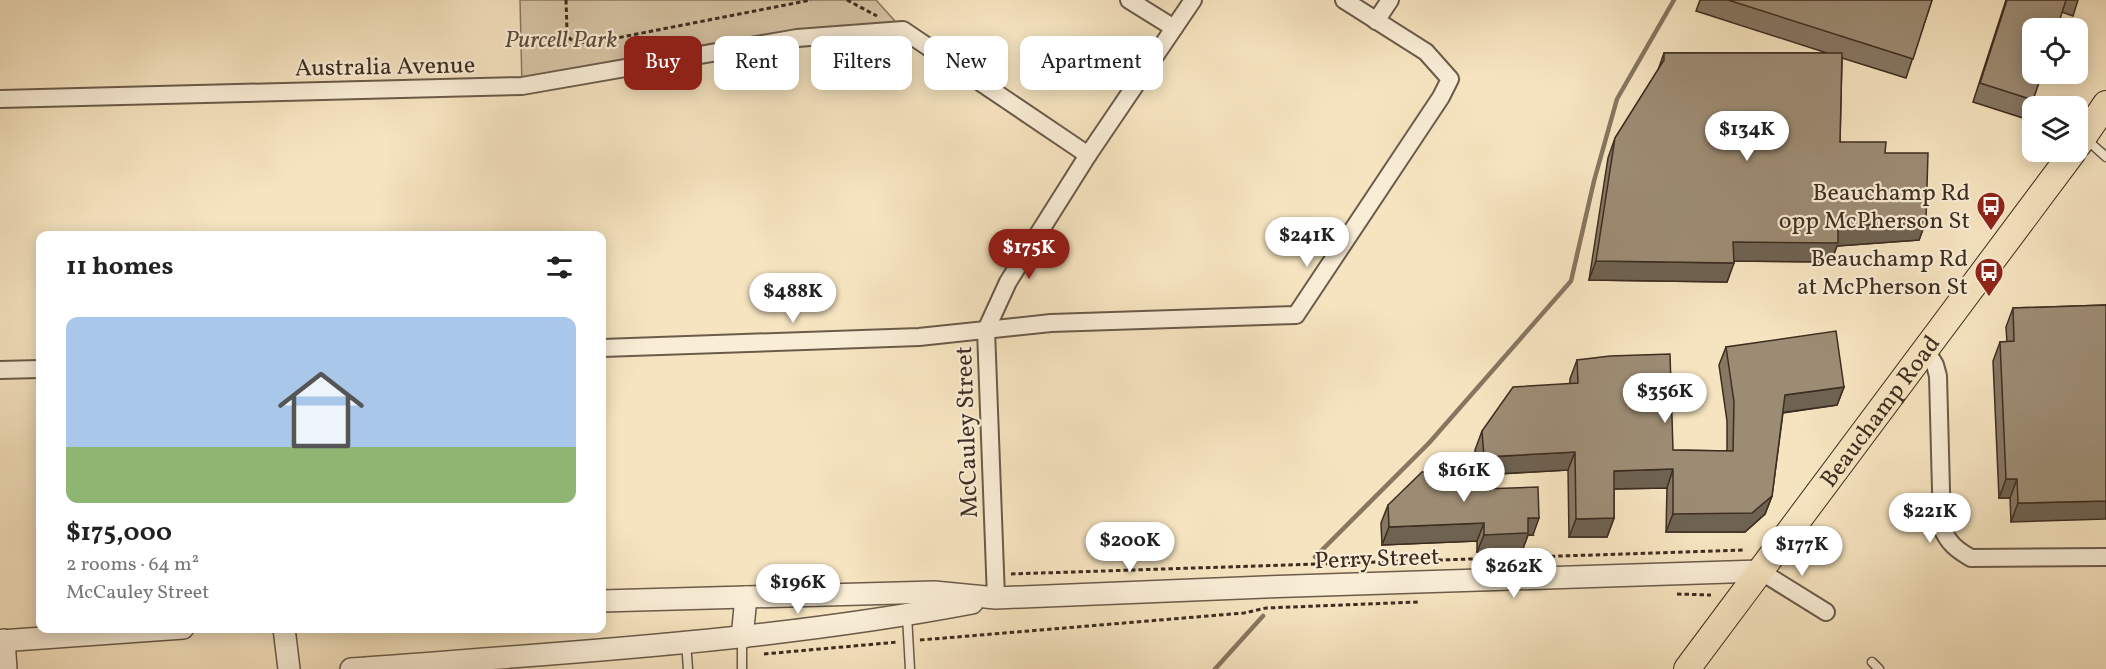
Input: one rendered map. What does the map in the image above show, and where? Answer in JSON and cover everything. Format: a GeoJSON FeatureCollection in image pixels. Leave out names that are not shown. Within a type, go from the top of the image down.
{"type":"FeatureCollection","features":[{"type":"Feature","properties":{"kind":"main road","name":"Beauchamp Road"},"geometry":{"type":"LineString","coordinates":[[2088,130],[2106,104]]}},
{"type":"Feature","properties":{"kind":"main road","name":"Beauchamp Road"},"geometry":{"type":"LineString","coordinates":[[1687,669],[2065,162]]}},
{"type":"Feature","properties":{"kind":"street"},"geometry":{"type":"LineString","coordinates":[[1129,0],[1174,28]]}},
{"type":"Feature","properties":{"kind":"street","name":"McCauley Street"},"geometry":{"type":"LineString","coordinates":[[996,598],[986,330],[1008,282],[1088,154],[1192,0]]}},
{"type":"Feature","properties":{"kind":"street"},"geometry":{"type":"LineString","coordinates":[[606,348],[919,337],[1052,323],[1296,315],[1434,107],[1450,79],[1426,52],[1344,0]]}},
{"type":"Feature","properties":{"kind":"street"},"geometry":{"type":"LineString","coordinates":[[1376,21],[1390,0]]}},
{"type":"Feature","properties":{"kind":"street","name":"Australia Avenue"},"geometry":{"type":"LineString","coordinates":[[0,99],[522,86],[797,38],[903,30],[1088,154]]}},
{"type":"Feature","properties":{"kind":"street"},"geometry":{"type":"LineString","coordinates":[[1926,350],[1935,365],[1938,376],[1942,528],[1946,539],[1958,551],[1971,558],[2106,557]]}},
{"type":"Feature","properties":{"kind":"street"},"geometry":{"type":"LineString","coordinates":[[0,370],[36,369]]}},
{"type":"Feature","properties":{"kind":"street"},"geometry":{"type":"LineString","coordinates":[[1760,571],[1826,612]]}},
{"type":"Feature","properties":{"kind":"street","name":"Perry Street"},"geometry":{"type":"LineString","coordinates":[[606,601],[934,592],[996,598],[1760,571]]}},
{"type":"Feature","properties":{"kind":"street"},"geometry":{"type":"LineString","coordinates":[[742,647],[746,597]]}},
{"type":"Feature","properties":{"kind":"street","name":"Perry Street"},"geometry":{"type":"LineString","coordinates":[[351,669],[686,642],[742,647],[996,598]]}},
{"type":"Feature","properties":{"kind":"street"},"geometry":{"type":"LineString","coordinates":[[6,669],[2,640],[108,633]]}},
{"type":"Feature","properties":{"kind":"street"},"geometry":{"type":"LineString","coordinates":[[285,633],[289,669]]}},
{"type":"Feature","properties":{"kind":"lane"},"geometry":{"type":"LineString","coordinates":[[2088,149],[2106,157]]}},
{"type":"Feature","properties":{"kind":"lane"},"geometry":{"type":"LineString","coordinates":[[907,615],[910,669]]}},
{"type":"Feature","properties":{"kind":"lane"},"geometry":{"type":"LineString","coordinates":[[686,642],[688,669]]}},
{"type":"Feature","properties":{"kind":"lane"},"geometry":{"type":"LineString","coordinates":[[742,647],[742,669]]}},
{"type":"Feature","properties":{"kind":"lane"},"geometry":{"type":"LineString","coordinates":[[1872,662],[1880,669]]}},
{"type":"Feature","properties":{"kind":"path"},"geometry":{"type":"LineString","coordinates":[[566,0],[567,31],[570,39],[578,42],[610,40],[811,0]]}},
{"type":"Feature","properties":{"kind":"path"},"geometry":{"type":"LineString","coordinates":[[995,575],[1745,549]]}},
{"type":"Feature","properties":{"kind":"path"},"geometry":{"type":"LineString","coordinates":[[1672,593],[1711,595]]}},
{"type":"Feature","properties":{"kind":"path"},"geometry":{"type":"LineString","coordinates":[[742,647],[908,641],[1244,613],[1266,608],[1425,602]]}},
{"type":"Feature","properties":{"kind":"green space","name":"Purcell Park"},"geometry":{"type":"Polygon","coordinates":[[[520,0],[876,0],[903,30],[862,36],[811,36],[811,44],[799,45],[799,36],[714,36],[714,58],[702,60],[702,36],[624,36],[624,71],[522,86],[520,0]]]}},
{"type":"Feature","properties":{"kind":"building"},"geometry":{"type":"Polygon","coordinates":[[[1728,0],[1932,0],[1913,59],[1728,0]]]}},
{"type":"Feature","properties":{"kind":"building"},"geometry":{"type":"Polygon","coordinates":[[[2007,0],[2066,0],[2060,18],[2022,18],[2022,84],[2039,84],[2034,96],[2022,96],[1980,83],[2007,0]]]}},
{"type":"Feature","properties":{"kind":"building"},"geometry":{"type":"Polygon","coordinates":[[[1664,53],[1842,53],[1840,142],[1886,142],[1885,153],[1928,153],[1926,221],[1838,227],[1838,243],[1733,242],[1734,263],[1596,261],[1615,138],[1664,60],[1664,53]]]}},
{"type":"Feature","properties":{"kind":"building"},"geometry":{"type":"Polygon","coordinates":[[[2106,305],[2106,501],[2018,503],[2017,479],[2006,479],[2000,342],[2014,341],[2013,308],[2106,305]]]}},
{"type":"Feature","properties":{"kind":"building"},"geometry":{"type":"Polygon","coordinates":[[[1836,331],[1844,387],[1785,395],[1772,496],[1752,513],[1673,514],[1673,469],[1614,471],[1614,518],[1576,519],[1575,452],[1484,457],[1482,431],[1513,387],[1578,383],[1577,360],[1610,356],[1670,354],[1673,450],[1733,451],[1734,402],[1726,347],[1836,331]]]}},
{"type":"Feature","properties":{"kind":"building"},"geometry":{"type":"Polygon","coordinates":[[[1482,470],[1482,489],[1538,487],[1539,518],[1528,518],[1528,533],[1484,535],[1484,523],[1389,527],[1388,505],[1422,472],[1482,470]]]}},
{"type":"Feature","properties":{"kind":"waterway"},"geometry":{"type":"LineString","coordinates":[[1315,557],[1429,443],[1571,281],[1594,181],[1617,99],[1674,0]]}},
{"type":"Feature","properties":{"kind":"waterway"},"geometry":{"type":"LineString","coordinates":[[1215,669],[1263,616]]}},
{"type":"Feature","properties":{"kind":"place","name":"Beauchamp Rd opp McPherson St"},"geometry":{"type":"Point","coordinates":[1991,232]}},
{"type":"Feature","properties":{"kind":"place","name":"Beauchamp Rd at McPherson St"},"geometry":{"type":"Point","coordinates":[1989,298]}}]}
